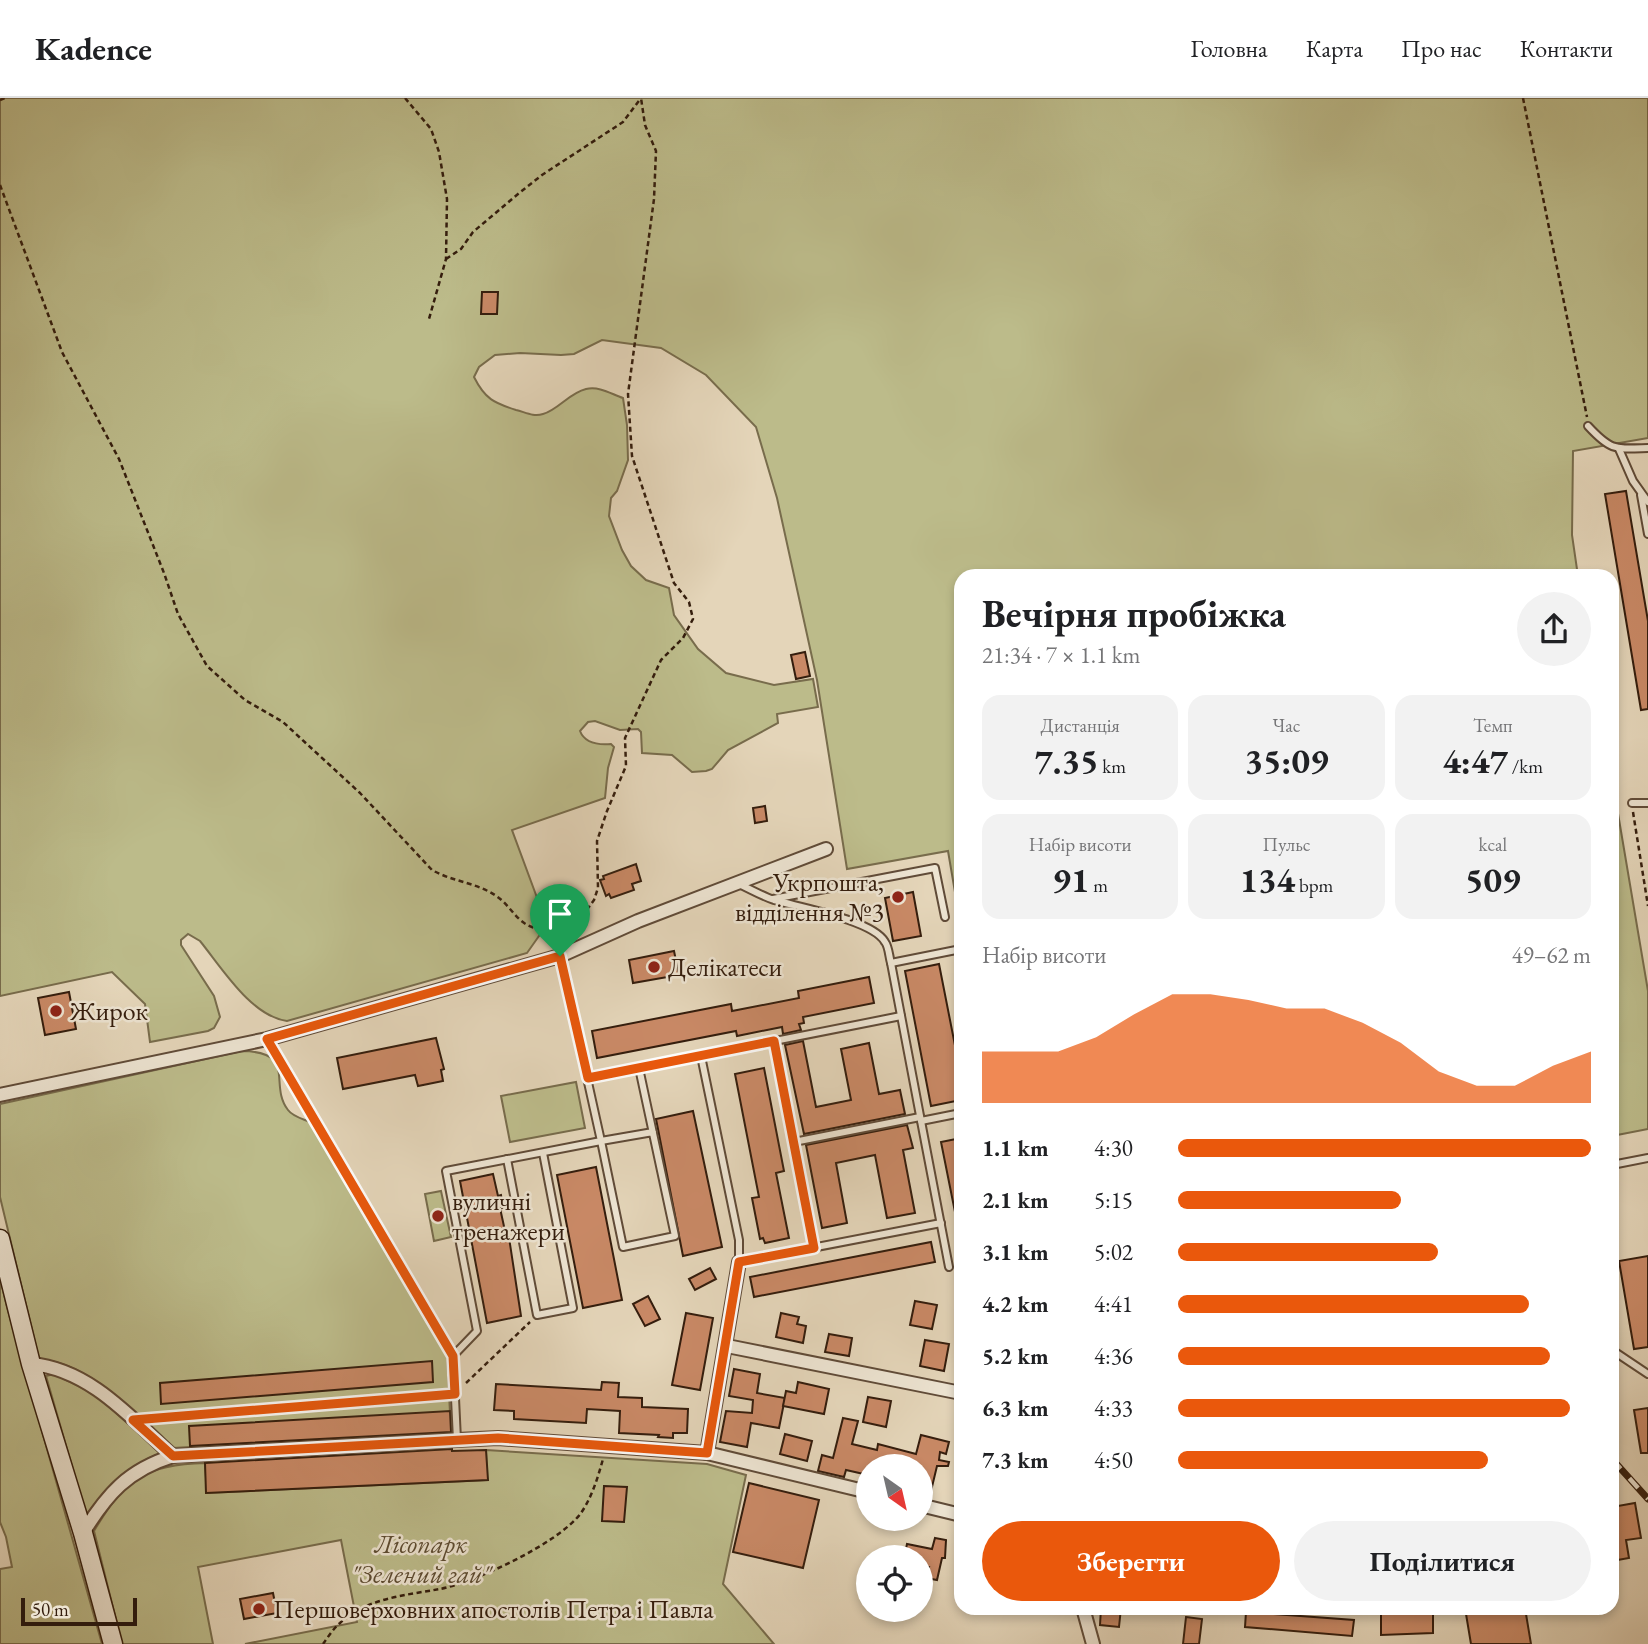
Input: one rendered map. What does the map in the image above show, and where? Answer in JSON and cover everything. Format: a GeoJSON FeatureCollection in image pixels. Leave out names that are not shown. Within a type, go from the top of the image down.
{"type":"FeatureCollection","features":[{"type":"Feature","properties":{"kind":"main road"},"geometry":{"type":"LineString","coordinates":[[0,1239],[31,1363],[83,1533],[113,1644]]}},
{"type":"Feature","properties":{"kind":"street"},"geometry":{"type":"LineString","coordinates":[[0,1095],[267,1039],[560,956],[638,921],[826,849]]}},
{"type":"Feature","properties":{"kind":"street"},"geometry":{"type":"LineString","coordinates":[[707,1453],[739,1262]]}},
{"type":"Feature","properties":{"kind":"street"},"geometry":{"type":"LineString","coordinates":[[727,1346],[954,1392]]}},
{"type":"Feature","properties":{"kind":"street"},"geometry":{"type":"LineString","coordinates":[[31,1363],[60,1369],[99,1390],[173,1456]]}},
{"type":"Feature","properties":{"kind":"street"},"geometry":{"type":"LineString","coordinates":[[83,1533],[97,1510],[120,1484],[139,1469],[173,1456],[498,1438],[707,1453],[856,1489]]}},
{"type":"Feature","properties":{"kind":"street"},"geometry":{"type":"LineString","coordinates":[[933,1508],[954,1513]]}},
{"type":"Feature","properties":{"kind":"street"},"geometry":{"type":"LineString","coordinates":[[1085,1615],[1093,1644]]}},
{"type":"Feature","properties":{"kind":"lane"},"geometry":{"type":"LineString","coordinates":[[1588,426],[1604,443],[1619,449],[1648,448]]}},
{"type":"Feature","properties":{"kind":"lane"},"geometry":{"type":"LineString","coordinates":[[1619,449],[1633,481],[1648,502]]}},
{"type":"Feature","properties":{"kind":"lane"},"geometry":{"type":"LineString","coordinates":[[1641,493],[1648,534]]}},
{"type":"Feature","properties":{"kind":"lane"},"geometry":{"type":"LineString","coordinates":[[1632,803],[1648,803]]}},
{"type":"Feature","properties":{"kind":"lane"},"geometry":{"type":"LineString","coordinates":[[771,899],[935,868],[945,917]]}},
{"type":"Feature","properties":{"kind":"lane"},"geometry":{"type":"LineString","coordinates":[[738,884],[771,899],[852,922],[885,941],[949,1267]]}},
{"type":"Feature","properties":{"kind":"lane"},"geometry":{"type":"LineString","coordinates":[[891,963],[954,950]]}},
{"type":"Feature","properties":{"kind":"lane"},"geometry":{"type":"LineString","coordinates":[[560,956],[624,1247],[675,1237],[639,1068]]}},
{"type":"Feature","properties":{"kind":"lane"},"geometry":{"type":"LineString","coordinates":[[588,1078],[901,1016]]}},
{"type":"Feature","properties":{"kind":"lane"},"geometry":{"type":"LineString","coordinates":[[267,1039],[453,1356],[457,1440]]}},
{"type":"Feature","properties":{"kind":"lane"},"geometry":{"type":"LineString","coordinates":[[774,1041],[814,1248]]}},
{"type":"Feature","properties":{"kind":"lane"},"geometry":{"type":"LineString","coordinates":[[701,1056],[739,1240],[739,1262],[941,1223]]}},
{"type":"Feature","properties":{"kind":"lane"},"geometry":{"type":"LineString","coordinates":[[794,1142],[954,1114]]}},
{"type":"Feature","properties":{"kind":"lane"},"geometry":{"type":"LineString","coordinates":[[453,1356],[477,1331],[446,1171],[653,1132]]}},
{"type":"Feature","properties":{"kind":"lane"},"geometry":{"type":"LineString","coordinates":[[507,1159],[537,1315],[573,1308],[543,1153]]}},
{"type":"Feature","properties":{"kind":"lane"},"geometry":{"type":"LineString","coordinates":[[1619,1164],[1648,1158]]}},
{"type":"Feature","properties":{"kind":"lane"},"geometry":{"type":"LineString","coordinates":[[1619,1355],[1648,1374]]}},
{"type":"Feature","properties":{"kind":"lane"},"geometry":{"type":"LineString","coordinates":[[133,1420],[455,1394]]}},
{"type":"Feature","properties":{"kind":"path"},"geometry":{"type":"LineString","coordinates":[[405,98],[431,129],[439,152],[447,199],[446,259],[429,319]]}},
{"type":"Feature","properties":{"kind":"path"},"geometry":{"type":"LineString","coordinates":[[446,259],[461,249],[474,232],[542,175],[623,121],[641,98]]}},
{"type":"Feature","properties":{"kind":"path"},"geometry":{"type":"LineString","coordinates":[[585,945],[578,922],[594,900],[598,888],[597,841],[626,766],[625,738],[661,660],[683,638],[693,619],[689,602],[674,583],[632,456],[628,394],[654,200],[656,151],[645,125],[641,98]]}},
{"type":"Feature","properties":{"kind":"path"},"geometry":{"type":"LineString","coordinates":[[1523,98],[1588,426]]}},
{"type":"Feature","properties":{"kind":"path"},"geometry":{"type":"LineString","coordinates":[[0,185],[62,352],[119,459],[178,614],[206,666],[245,700],[283,722],[360,793],[432,870],[498,897],[519,919],[533,928],[561,927],[585,945]]}},
{"type":"Feature","properties":{"kind":"path"},"geometry":{"type":"LineString","coordinates":[[1632,803],[1648,905]]}},
{"type":"Feature","properties":{"kind":"path"},"geometry":{"type":"LineString","coordinates":[[455,1394],[537,1315]]}},
{"type":"Feature","properties":{"kind":"path"},"geometry":{"type":"LineString","coordinates":[[323,1644],[340,1622],[368,1605],[412,1592],[442,1588],[474,1579],[540,1546],[563,1531],[581,1513],[595,1486],[607,1446]]}},
{"type":"Feature","properties":{"kind":"green space"},"geometry":{"type":"Polygon","coordinates":[[[0,98],[1648,98],[1648,438],[1573,451],[1572,535],[1577,569],[954,569],[954,886],[948,851],[847,869],[817,680],[777,498],[756,427],[706,375],[661,348],[602,340],[574,354],[495,355],[479,367],[474,377],[486,395],[508,407],[539,415],[554,409],[574,394],[591,388],[623,398],[628,460],[617,491],[611,498],[609,516],[631,566],[646,580],[669,588],[674,615],[698,649],[726,673],[774,685],[813,679],[818,707],[777,714],[778,723],[728,750],[712,769],[692,772],[672,755],[642,753],[641,732],[638,729],[620,730],[595,721],[588,722],[580,731],[585,739],[614,747],[608,768],[605,798],[512,830],[539,903],[550,907],[557,920],[546,926],[527,953],[287,1021],[274,1017],[249,1001],[200,941],[188,934],[181,940],[181,945],[214,996],[220,1017],[214,1028],[208,1031],[150,1042],[145,1004],[112,972],[0,996],[0,98]]]}},
{"type":"Feature","properties":{"kind":"green space"},"geometry":{"type":"Polygon","coordinates":[[[1619,819],[1648,991],[1648,1129],[1619,1135],[1619,819]]]}},
{"type":"Feature","properties":{"kind":"green space"},"geometry":{"type":"Polygon","coordinates":[[[242,1051],[259,1053],[270,1057],[276,1063],[280,1090],[288,1110],[312,1123],[447,1355],[451,1432],[173,1448],[95,1380],[77,1370],[39,1359],[0,1197],[0,1104],[242,1051]]]}},
{"type":"Feature","properties":{"kind":"green space"},"geometry":{"type":"Polygon","coordinates":[[[576,1082],[585,1128],[510,1142],[501,1096],[576,1082]]]}},
{"type":"Feature","properties":{"kind":"green space","name":"вуличні тренажери"},"geometry":{"type":"Polygon","coordinates":[[[441,1191],[451,1237],[434,1241],[425,1194],[441,1191]]]}},
{"type":"Feature","properties":{"kind":"green space"},"geometry":{"type":"Polygon","coordinates":[[[0,1278],[102,1644],[0,1644],[0,1569],[12,1567],[0,1522],[0,1278]]]}},
{"type":"Feature","properties":{"kind":"green space"},"geometry":{"type":"Polygon","coordinates":[[[54,1374],[95,1394],[161,1453],[127,1471],[86,1515],[46,1376],[54,1374]]]}},
{"type":"Feature","properties":{"kind":"green space","name":"Лісопарк \"Зелений гай\""},"geometry":{"type":"Polygon","coordinates":[[[486,1450],[707,1464],[746,1475],[723,1584],[774,1644],[245,1644],[357,1622],[341,1540],[198,1567],[213,1644],[122,1644],[94,1531],[116,1499],[138,1478],[167,1467],[205,1463],[207,1493],[487,1480],[486,1450]]]}},
{"type":"Feature","properties":{"kind":"building"},"geometry":{"type":"Polygon","coordinates":[[[482,292],[498,292],[497,314],[481,314],[482,292]]]}},
{"type":"Feature","properties":{"kind":"building"},"geometry":{"type":"Polygon","coordinates":[[[1626,491],[1648,621],[1648,709],[1641,710],[1605,494],[1626,491]]]}},
{"type":"Feature","properties":{"kind":"building"},"geometry":{"type":"Polygon","coordinates":[[[805,652],[810,676],[796,679],[791,655],[805,652]]]}},
{"type":"Feature","properties":{"kind":"building"},"geometry":{"type":"Polygon","coordinates":[[[765,806],[767,821],[755,823],[753,808],[765,806]]]}},
{"type":"Feature","properties":{"kind":"building"},"geometry":{"type":"Polygon","coordinates":[[[636,864],[641,881],[632,884],[634,890],[611,898],[609,894],[606,896],[600,880],[604,879],[603,876],[636,864]]]}},
{"type":"Feature","properties":{"kind":"building"},"geometry":{"type":"Polygon","coordinates":[[[913,892],[921,936],[893,941],[885,898],[913,892]]]}},
{"type":"Feature","properties":{"kind":"building","name":"Делікатеси"},"geometry":{"type":"Polygon","coordinates":[[[674,951],[679,975],[633,983],[629,960],[674,951]]]}},
{"type":"Feature","properties":{"kind":"building"},"geometry":{"type":"Polygon","coordinates":[[[939,964],[954,1040],[954,1101],[931,1106],[905,971],[939,964]]]}},
{"type":"Feature","properties":{"kind":"building"},"geometry":{"type":"Polygon","coordinates":[[[869,977],[874,1003],[803,1017],[804,1023],[799,1024],[801,1030],[783,1034],[782,1027],[737,1036],[736,1031],[597,1058],[592,1031],[731,1004],[732,1011],[799,998],[798,991],[869,977]]]}},
{"type":"Feature","properties":{"kind":"building"},"geometry":{"type":"Polygon","coordinates":[[[69,992],[76,1029],[45,1035],[38,998],[69,992]]]}},
{"type":"Feature","properties":{"kind":"building"},"geometry":{"type":"Polygon","coordinates":[[[436,1038],[444,1069],[441,1070],[443,1081],[418,1086],[415,1075],[343,1089],[337,1058],[436,1038]]]}},
{"type":"Feature","properties":{"kind":"building"},"geometry":{"type":"Polygon","coordinates":[[[803,1041],[816,1107],[851,1100],[841,1049],[869,1043],[879,1094],[900,1090],[905,1114],[804,1134],[785,1045],[803,1041]]]}},
{"type":"Feature","properties":{"kind":"building"},"geometry":{"type":"Polygon","coordinates":[[[764,1068],[784,1171],[776,1173],[789,1238],[765,1243],[763,1238],[760,1239],[752,1198],[759,1197],[735,1074],[764,1068]]]}},
{"type":"Feature","properties":{"kind":"building"},"geometry":{"type":"Polygon","coordinates":[[[693,1111],[722,1247],[683,1256],[656,1119],[693,1111]]]}},
{"type":"Feature","properties":{"kind":"building"},"geometry":{"type":"Polygon","coordinates":[[[907,1125],[913,1148],[903,1150],[915,1213],[887,1218],[875,1155],[836,1163],[847,1223],[822,1228],[806,1145],[907,1125]]]}},
{"type":"Feature","properties":{"kind":"building"},"geometry":{"type":"Polygon","coordinates":[[[954,1139],[954,1207],[941,1142],[954,1139]]]}},
{"type":"Feature","properties":{"kind":"building"},"geometry":{"type":"Polygon","coordinates":[[[596,1167],[622,1300],[583,1308],[557,1175],[596,1167]]]}},
{"type":"Feature","properties":{"kind":"building"},"geometry":{"type":"Polygon","coordinates":[[[493,1174],[498,1196],[501,1195],[503,1208],[500,1208],[505,1231],[508,1231],[521,1316],[487,1323],[460,1181],[493,1174]]]}},
{"type":"Feature","properties":{"kind":"building"},"geometry":{"type":"Polygon","coordinates":[[[931,1242],[935,1262],[754,1297],[750,1277],[931,1242]]]}},
{"type":"Feature","properties":{"kind":"building"},"geometry":{"type":"Polygon","coordinates":[[[1648,1256],[1648,1347],[1634,1349],[1619,1261],[1648,1256]]]}},
{"type":"Feature","properties":{"kind":"building"},"geometry":{"type":"Polygon","coordinates":[[[710,1268],[716,1279],[695,1290],[689,1279],[710,1268]]]}},
{"type":"Feature","properties":{"kind":"building"},"geometry":{"type":"Polygon","coordinates":[[[648,1296],[660,1319],[645,1326],[633,1304],[648,1296]]]}},
{"type":"Feature","properties":{"kind":"building"},"geometry":{"type":"Polygon","coordinates":[[[915,1301],[937,1305],[932,1329],[910,1325],[915,1301]]]}},
{"type":"Feature","properties":{"kind":"building"},"geometry":{"type":"Polygon","coordinates":[[[686,1313],[713,1318],[700,1390],[672,1385],[686,1313]]]}},
{"type":"Feature","properties":{"kind":"building"},"geometry":{"type":"Polygon","coordinates":[[[781,1313],[799,1317],[797,1324],[806,1326],[803,1343],[776,1337],[781,1313]]]}},
{"type":"Feature","properties":{"kind":"building"},"geometry":{"type":"Polygon","coordinates":[[[829,1334],[852,1338],[849,1356],[825,1352],[829,1334]]]}},
{"type":"Feature","properties":{"kind":"building"},"geometry":{"type":"Polygon","coordinates":[[[925,1340],[949,1344],[944,1371],[920,1366],[925,1340]]]}},
{"type":"Feature","properties":{"kind":"building"},"geometry":{"type":"Polygon","coordinates":[[[432,1361],[433,1382],[161,1404],[160,1383],[432,1361]]]}},
{"type":"Feature","properties":{"kind":"building"},"geometry":{"type":"Polygon","coordinates":[[[734,1369],[760,1374],[757,1393],[785,1398],[779,1428],[751,1423],[747,1447],[720,1442],[726,1411],[752,1413],[753,1400],[729,1396],[734,1369]]]}},
{"type":"Feature","properties":{"kind":"building"},"geometry":{"type":"Polygon","coordinates":[[[602,1382],[619,1383],[618,1397],[642,1398],[642,1407],[688,1409],[687,1433],[673,1433],[673,1438],[619,1433],[620,1411],[587,1409],[586,1423],[514,1419],[514,1411],[494,1410],[496,1384],[601,1390],[602,1382]]]}},
{"type":"Feature","properties":{"kind":"building"},"geometry":{"type":"Polygon","coordinates":[[[798,1382],[829,1389],[824,1414],[783,1406],[786,1391],[796,1393],[798,1382]]]}},
{"type":"Feature","properties":{"kind":"building"},"geometry":{"type":"Polygon","coordinates":[[[868,1397],[891,1401],[886,1427],[863,1422],[868,1397]]]}},
{"type":"Feature","properties":{"kind":"building"},"geometry":{"type":"Polygon","coordinates":[[[1648,1408],[1648,1453],[1641,1453],[1634,1410],[1648,1408]]]}},
{"type":"Feature","properties":{"kind":"building"},"geometry":{"type":"Polygon","coordinates":[[[450,1411],[451,1432],[190,1446],[189,1426],[450,1411]]]}},
{"type":"Feature","properties":{"kind":"building"},"geometry":{"type":"Polygon","coordinates":[[[843,1418],[858,1421],[852,1444],[877,1450],[878,1444],[916,1454],[856,1454],[856,1472],[846,1470],[844,1477],[818,1471],[822,1455],[833,1458],[843,1418]]]}},
{"type":"Feature","properties":{"kind":"building"},"geometry":{"type":"Polygon","coordinates":[[[785,1434],[812,1441],[807,1461],[780,1454],[785,1434]]]}},
{"type":"Feature","properties":{"kind":"building"},"geometry":{"type":"Polygon","coordinates":[[[921,1435],[949,1442],[946,1454],[940,1452],[939,1460],[949,1462],[948,1466],[937,1466],[933,1483],[933,1454],[916,1454],[921,1435]]]}},
{"type":"Feature","properties":{"kind":"building"},"geometry":{"type":"Polygon","coordinates":[[[452,1449],[486,1450],[488,1480],[206,1493],[205,1463],[452,1449]]]}},
{"type":"Feature","properties":{"kind":"building"},"geometry":{"type":"Polygon","coordinates":[[[749,1483],[819,1500],[803,1568],[733,1552],[749,1483]]]}},
{"type":"Feature","properties":{"kind":"building"},"geometry":{"type":"Polygon","coordinates":[[[604,1486],[627,1487],[624,1522],[602,1521],[604,1486]]]}},
{"type":"Feature","properties":{"kind":"building"},"geometry":{"type":"Polygon","coordinates":[[[1635,1503],[1641,1538],[1626,1540],[1629,1558],[1619,1560],[1619,1506],[1635,1503]]]}},
{"type":"Feature","properties":{"kind":"building"},"geometry":{"type":"Polygon","coordinates":[[[935,1538],[946,1540],[945,1558],[942,1558],[937,1580],[933,1579],[935,1538]]]}},
{"type":"Feature","properties":{"kind":"building","name":"Першоверховних апостолів Петра і Павла"},"geometry":{"type":"Polygon","coordinates":[[[273,1593],[277,1613],[244,1619],[240,1599],[273,1593]]]}},
{"type":"Feature","properties":{"kind":"building"},"geometry":{"type":"Polygon","coordinates":[[[1101,1615],[1120,1615],[1119,1627],[1100,1625],[1101,1615]]]}},
{"type":"Feature","properties":{"kind":"building"},"geometry":{"type":"Polygon","coordinates":[[[1246,1615],[1354,1620],[1352,1636],[1245,1627],[1246,1615]]]}},
{"type":"Feature","properties":{"kind":"building"},"geometry":{"type":"Polygon","coordinates":[[[1381,1615],[1433,1615],[1433,1633],[1381,1635],[1381,1615]]]}},
{"type":"Feature","properties":{"kind":"building"},"geometry":{"type":"Polygon","coordinates":[[[1466,1615],[1526,1615],[1531,1644],[1471,1644],[1466,1615]]]}},
{"type":"Feature","properties":{"kind":"building"},"geometry":{"type":"Polygon","coordinates":[[[1186,1617],[1202,1619],[1199,1644],[1183,1644],[1186,1617]]]}},
{"type":"Feature","properties":{"kind":"railway"},"geometry":{"type":"LineString","coordinates":[[1619,1467],[1648,1499]]}},
{"type":"Feature","properties":{"kind":"place","name":"Укрпошта, відділення №3"},"geometry":{"type":"Point","coordinates":[898,897]}},
{"type":"Feature","properties":{"kind":"place","name":"Делікатеси"},"geometry":{"type":"Point","coordinates":[654,967]}},
{"type":"Feature","properties":{"kind":"place","name":"Жирок"},"geometry":{"type":"Point","coordinates":[56,1011]}},
{"type":"Feature","properties":{"kind":"place","name":"вуличні тренажери"},"geometry":{"type":"Point","coordinates":[438,1216]}},
{"type":"Feature","properties":{"kind":"place","name":"Першоверховних апостолів Петра і Павла"},"geometry":{"type":"Point","coordinates":[259,1609]}},
{"type":"Feature","properties":{"kind":"route"},"geometry":{"type":"LineString","coordinates":[[560,956],[588,1078],[774,1041],[814,1248],[739,1262],[707,1453],[498,1438],[173,1456],[133,1420],[455,1394],[453,1356],[267,1039],[560,956]]}}]}
